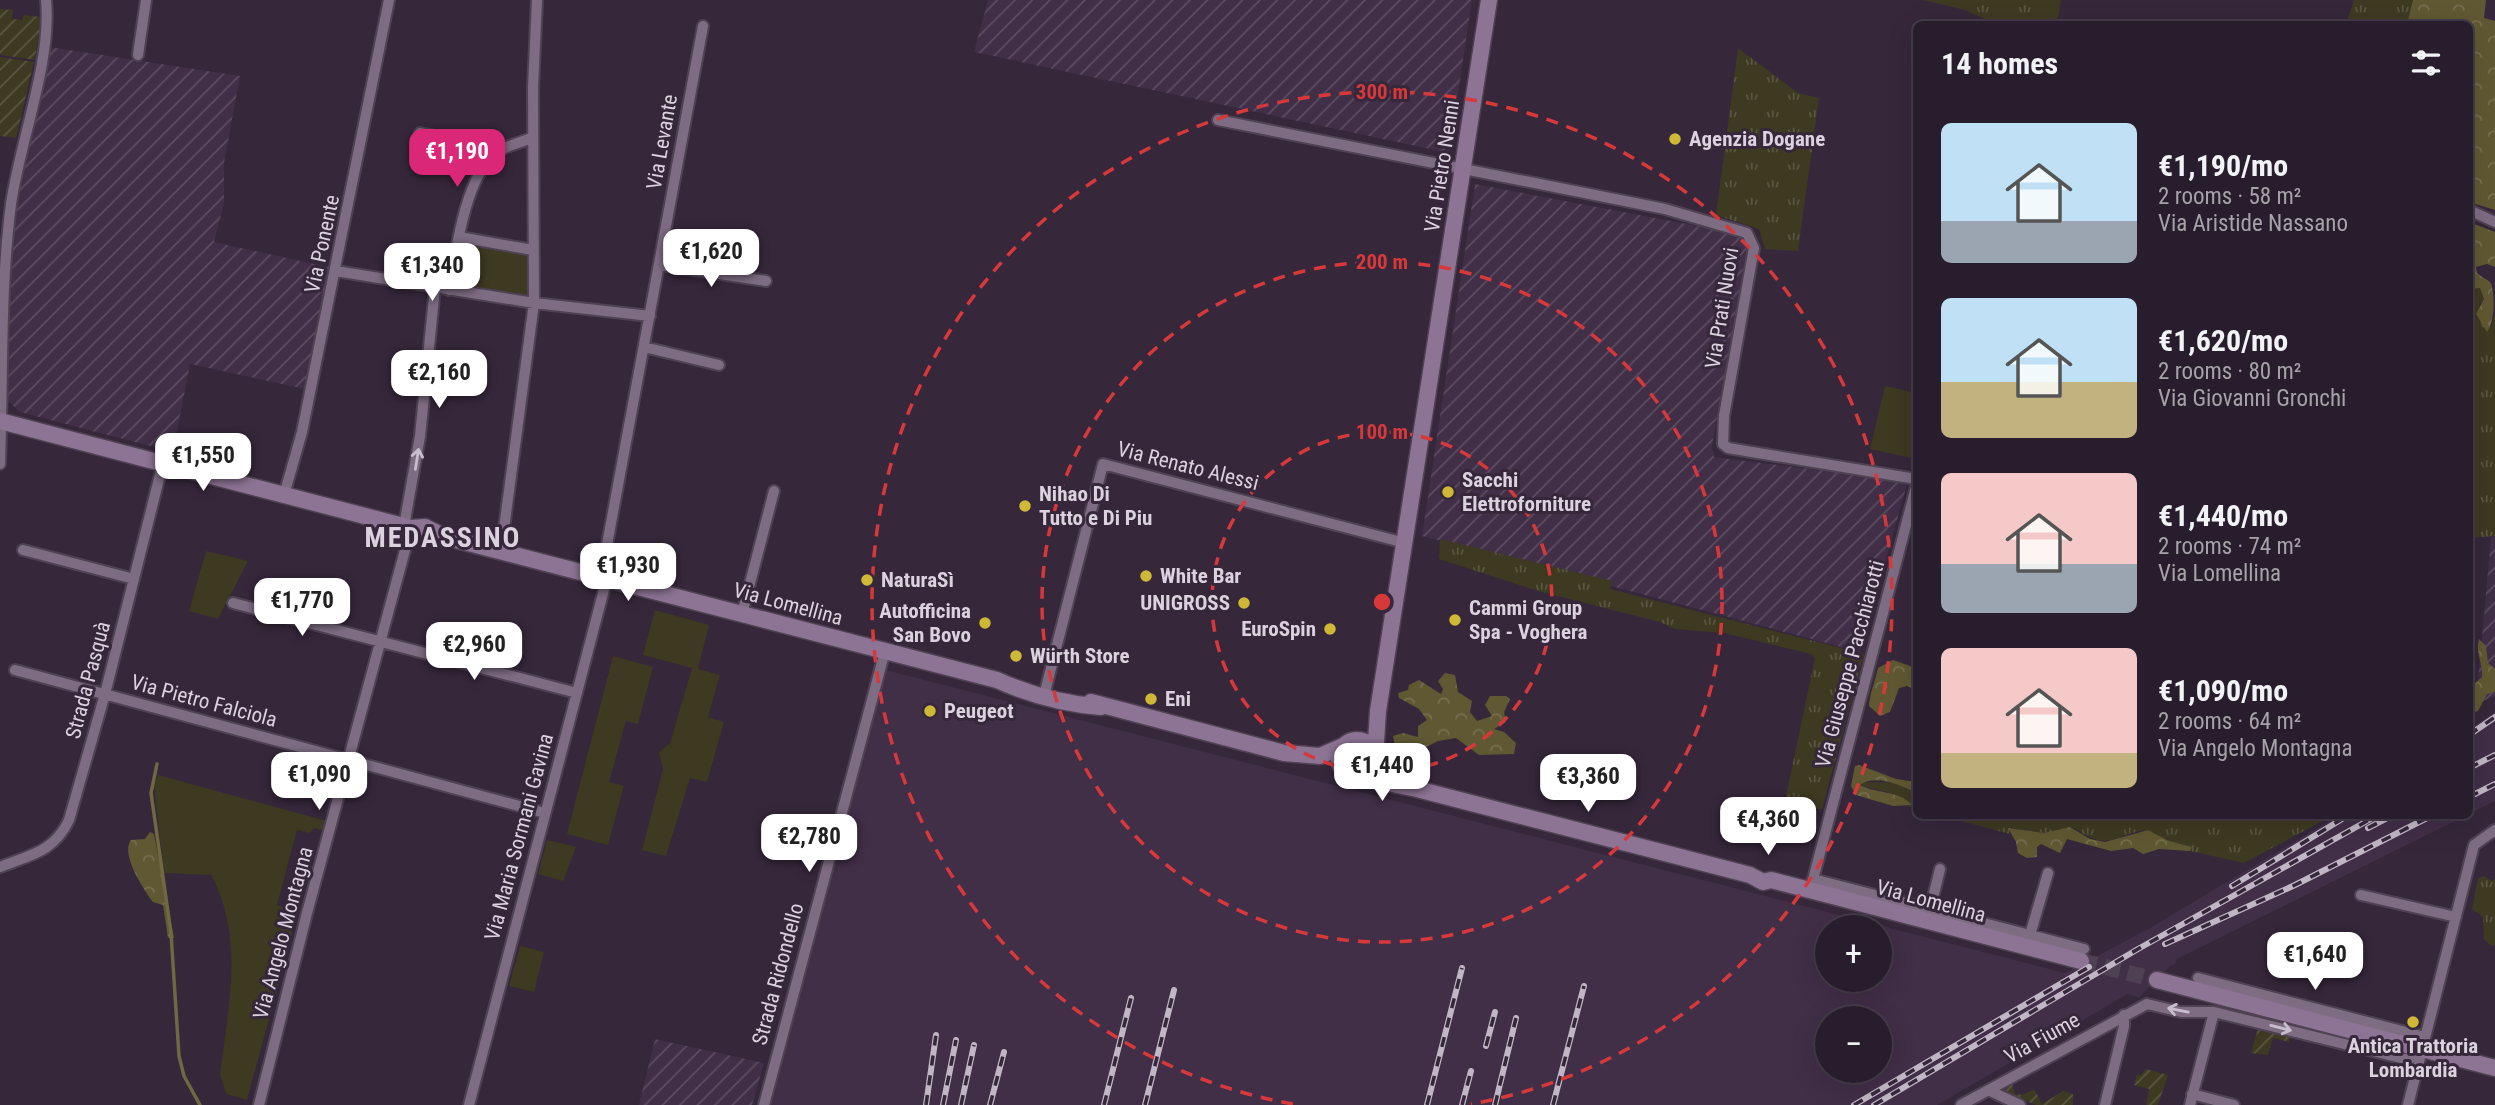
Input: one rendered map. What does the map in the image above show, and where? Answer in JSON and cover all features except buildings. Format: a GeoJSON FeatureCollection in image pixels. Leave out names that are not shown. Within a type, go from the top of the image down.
{"type":"FeatureCollection","features":[{"type":"Feature","properties":{"kind":"main road","name":"Via Pietro Nenni"},"geometry":{"type":"LineString","coordinates":[[1375,758],[1378,711],[1489,0]]}},
{"type":"Feature","properties":{"kind":"main road","name":"Via Lomellina"},"geometry":{"type":"LineString","coordinates":[[1,421],[409,527],[425,527],[445,537],[997,680],[1046,688],[1101,707],[1235,742],[1311,757],[1329,754],[1348,743],[1365,742],[1387,775],[1417,789]]}},
{"type":"Feature","properties":{"kind":"main road","name":"Via Lomellina"},"geometry":{"type":"LineString","coordinates":[[997,680],[1023,691],[1073,705],[1101,707]]}},
{"type":"Feature","properties":{"kind":"main road"},"geometry":{"type":"LineString","coordinates":[[1375,758],[1365,775],[1349,774],[1338,759],[1348,743],[1378,711]]}},
{"type":"Feature","properties":{"kind":"main road","name":"Via Lomellina"},"geometry":{"type":"LineString","coordinates":[[1235,742],[1298,764],[1329,767],[1750,875],[1765,875],[1771,880],[1811,885],[2082,955]]}},
{"type":"Feature","properties":{"kind":"main road"},"geometry":{"type":"LineString","coordinates":[[2157,980],[2418,1052],[2495,1068]]}},
{"type":"Feature","properties":{"kind":"street"},"geometry":{"type":"LineString","coordinates":[[0,464],[7,231],[19,153],[44,41],[46,0]]}},
{"type":"Feature","properties":{"kind":"street"},"geometry":{"type":"LineString","coordinates":[[138,55],[146,0]]}},
{"type":"Feature","properties":{"kind":"street","name":"Via Ponente"},"geometry":{"type":"LineString","coordinates":[[284,495],[302,432],[389,0]]}},
{"type":"Feature","properties":{"kind":"street"},"geometry":{"type":"LineString","coordinates":[[501,551],[534,303],[533,137],[537,0]]}},
{"type":"Feature","properties":{"kind":"street","name":"Via Levante"},"geometry":{"type":"LineString","coordinates":[[645,347],[703,26]]}},
{"type":"Feature","properties":{"kind":"street"},"geometry":{"type":"LineString","coordinates":[[1218,120],[1462,169]]}},
{"type":"Feature","properties":{"kind":"street"},"geometry":{"type":"LineString","coordinates":[[420,133],[505,149]]}},
{"type":"Feature","properties":{"kind":"street"},"geometry":{"type":"LineString","coordinates":[[449,290],[459,237],[474,188],[487,164],[495,153],[533,137]]}},
{"type":"Feature","properties":{"kind":"street","name":"Via Prati Nuovi"},"geometry":{"type":"LineString","coordinates":[[1462,169],[1665,209],[1748,233],[1754,248],[1724,416],[1723,444],[1728,448],[1752,453],[1913,479]]}},
{"type":"Feature","properties":{"kind":"street"},"geometry":{"type":"LineString","coordinates":[[2473,212],[2495,222]]}},
{"type":"Feature","properties":{"kind":"street"},"geometry":{"type":"LineString","coordinates":[[459,237],[533,250]]}},
{"type":"Feature","properties":{"kind":"street"},"geometry":{"type":"LineString","coordinates":[[660,265],[766,281]]}},
{"type":"Feature","properties":{"kind":"street"},"geometry":{"type":"LineString","coordinates":[[336,271],[534,303],[650,316]]}},
{"type":"Feature","properties":{"kind":"street","name":"Via Angelo Montagna"},"geometry":{"type":"LineString","coordinates":[[259,1104],[409,527],[435,288]]}},
{"type":"Feature","properties":{"kind":"street"},"geometry":{"type":"LineString","coordinates":[[645,347],[719,365]]}},
{"type":"Feature","properties":{"kind":"street","name":"Via Maria Sormani Gavina"},"geometry":{"type":"LineString","coordinates":[[469,1105],[577,693],[604,578],[645,347]]}},
{"type":"Feature","properties":{"kind":"street","name":"Strada Pasquà"},"geometry":{"type":"LineString","coordinates":[[0,867],[35,854],[60,838],[78,791],[105,694],[163,463]]}},
{"type":"Feature","properties":{"kind":"street","name":"Via Renato Alessi"},"geometry":{"type":"LineString","coordinates":[[1046,688],[1103,464],[1405,543]]}},
{"type":"Feature","properties":{"kind":"street"},"geometry":{"type":"LineString","coordinates":[[742,614],[774,491]]}},
{"type":"Feature","properties":{"kind":"street","name":"Via Giuseppe Pacchiarotti"},"geometry":{"type":"LineString","coordinates":[[1811,885],[1913,497]]}},
{"type":"Feature","properties":{"kind":"street"},"geometry":{"type":"LineString","coordinates":[[23,550],[134,579]]}},
{"type":"Feature","properties":{"kind":"street"},"geometry":{"type":"LineString","coordinates":[[233,603],[577,693]]}},
{"type":"Feature","properties":{"kind":"street","name":"Strada Ridondello"},"geometry":{"type":"LineString","coordinates":[[764,1105],[885,651]]}},
{"type":"Feature","properties":{"kind":"street","name":"Via Pietro Falciola"},"geometry":{"type":"LineString","coordinates":[[15,670],[545,813]]}},
{"type":"Feature","properties":{"kind":"street"},"geometry":{"type":"LineString","coordinates":[[2408,1105],[2418,1052],[2474,845],[2495,830]]}},
{"type":"Feature","properties":{"kind":"street","name":"Via Lomellina"},"geometry":{"type":"LineString","coordinates":[[1930,910],[1940,869]]}},
{"type":"Feature","properties":{"kind":"street"},"geometry":{"type":"LineString","coordinates":[[2030,935],[2048,873]]}},
{"type":"Feature","properties":{"kind":"street","name":"Via Lomellina"},"geometry":{"type":"LineString","coordinates":[[1811,885],[1930,910],[2030,935],[2082,955]]}},
{"type":"Feature","properties":{"kind":"street"},"geometry":{"type":"LineString","coordinates":[[2361,895],[2456,917]]}},
{"type":"Feature","properties":{"kind":"street"},"geometry":{"type":"LineString","coordinates":[[2198,978],[2418,1052]]}},
{"type":"Feature","properties":{"kind":"street","name":"Via Fiume"},"geometry":{"type":"LineString","coordinates":[[1961,1105],[2141,1005],[2181,1012],[2214,1012]]}},
{"type":"Feature","properties":{"kind":"street"},"geometry":{"type":"LineString","coordinates":[[2234,1105],[2191,1100],[2214,1012],[2418,1052]]}},
{"type":"Feature","properties":{"kind":"street"},"geometry":{"type":"LineString","coordinates":[[2105,1105],[2124,1026],[2124,1015]]}},
{"type":"Feature","properties":{"kind":"street"},"geometry":{"type":"LineString","coordinates":[[1987,1090],[2020,1105]]}},
{"type":"Feature","properties":{"kind":"shaded area"},"geometry":{"type":"Polygon","coordinates":[[[988,0],[1472,0],[1449,153],[974,52],[988,0]]]}},
{"type":"Feature","properties":{"kind":"shaded area"},"geometry":{"type":"Polygon","coordinates":[[[49,47],[240,76],[224,163],[224,203],[214,242],[333,268],[305,389],[190,364],[173,452],[20,412],[7,400],[8,275],[19,172],[49,47]]]}},
{"type":"Feature","properties":{"kind":"shaded area"},"geometry":{"type":"Polygon","coordinates":[[[1475,184],[1740,234],[1747,246],[1712,446],[1714,457],[1908,481],[1860,652],[1422,536],[1475,184]]]}},
{"type":"Feature","properties":{"kind":"shaded area"},"geometry":{"type":"Polygon","coordinates":[[[2495,536],[2495,696],[2476,704],[2491,538],[2495,536]]]}},
{"type":"Feature","properties":{"kind":"shaded area"},"geometry":{"type":"Polygon","coordinates":[[[886,670],[1839,915],[1815,915],[1815,992],[1892,992],[1892,929],[2065,973],[2150,928],[2332,819],[2459,819],[2175,960],[2177,963],[2169,967],[2139,998],[2128,994],[1937,1105],[771,1105],[886,670]]]}},
{"type":"Feature","properties":{"kind":"shaded area"},"geometry":{"type":"Polygon","coordinates":[[[2495,712],[2495,801],[2473,812],[2473,726],[2495,712]]]}},
{"type":"Feature","properties":{"kind":"shaded area"},"geometry":{"type":"Polygon","coordinates":[[[655,1039],[764,1063],[752,1105],[639,1105],[655,1039]]]}},
{"type":"Feature","properties":{"kind":"green space"},"geometry":{"type":"Polygon","coordinates":[[[1923,0],[2061,0],[2058,21],[1989,21],[1965,10],[1923,0]]]}},
{"type":"Feature","properties":{"kind":"green space"},"geometry":{"type":"Polygon","coordinates":[[[2354,0],[2413,0],[2408,21],[2347,21],[2354,0]]]}},
{"type":"Feature","properties":{"kind":"green space"},"geometry":{"type":"Polygon","coordinates":[[[2413,0],[2486,0],[2484,18],[2495,21],[2495,210],[2473,203],[2473,21],[2408,21],[2413,0]]]}},
{"type":"Feature","properties":{"kind":"green space"},"geometry":{"type":"Polygon","coordinates":[[[0,9],[13,10],[12,19],[22,20],[24,15],[41,17],[35,60],[0,55],[0,9]]]}},
{"type":"Feature","properties":{"kind":"green space"},"geometry":{"type":"Polygon","coordinates":[[[1738,48],[1798,93],[1819,98],[1798,251],[1765,249],[1759,229],[1716,215],[1738,48]]]}},
{"type":"Feature","properties":{"kind":"green space"},"geometry":{"type":"Polygon","coordinates":[[[0,57],[34,62],[16,138],[0,136],[0,57]]]}},
{"type":"Feature","properties":{"kind":"green space"},"geometry":{"type":"Polygon","coordinates":[[[2473,224],[2495,232],[2495,267],[2487,264],[2476,267],[2477,273],[2491,283],[2492,288],[2493,315],[2487,332],[2476,314],[2484,299],[2480,288],[2473,289],[2473,224]]]}},
{"type":"Feature","properties":{"kind":"green space"},"geometry":{"type":"Polygon","coordinates":[[[462,241],[527,252],[528,296],[454,285],[462,241]]]}},
{"type":"Feature","properties":{"kind":"green space"},"geometry":{"type":"Polygon","coordinates":[[[2473,288],[2480,288],[2484,299],[2479,305],[2491,328],[2495,315],[2495,536],[2473,538],[2473,288]]]}},
{"type":"Feature","properties":{"kind":"green space"},"geometry":{"type":"Polygon","coordinates":[[[1885,386],[1913,392],[1913,458],[1870,449],[1885,386]]]}},
{"type":"Feature","properties":{"kind":"green space"},"geometry":{"type":"Polygon","coordinates":[[[1440,539],[1612,581],[1610,589],[1864,654],[1822,809],[1783,810],[1815,658],[1811,654],[1724,633],[1675,629],[1660,622],[1538,591],[1439,559],[1440,539]]]}},
{"type":"Feature","properties":{"kind":"green space"},"geometry":{"type":"Polygon","coordinates":[[[206,551],[248,561],[218,619],[189,611],[206,551]]]}},
{"type":"Feature","properties":{"kind":"green space"},"geometry":{"type":"Polygon","coordinates":[[[655,610],[709,625],[698,669],[720,675],[708,717],[724,722],[707,782],[690,778],[666,856],[642,850],[663,769],[659,752],[670,743],[692,668],[643,655],[655,610]]]}},
{"type":"Feature","properties":{"kind":"green space"},"geometry":{"type":"Polygon","coordinates":[[[2479,639],[2486,646],[2488,663],[2495,669],[2495,692],[2487,694],[2478,711],[2473,713],[2473,685],[2482,677],[2479,639]]]}},
{"type":"Feature","properties":{"kind":"green space"},"geometry":{"type":"Polygon","coordinates":[[[613,656],[653,667],[638,724],[626,721],[609,782],[624,786],[608,845],[567,834],[613,656]]]}},
{"type":"Feature","properties":{"kind":"green space"},"geometry":{"type":"Polygon","coordinates":[[[1893,660],[1913,667],[1913,689],[1907,686],[1899,688],[1890,712],[1880,716],[1869,706],[1878,668],[1893,660]]]}},
{"type":"Feature","properties":{"kind":"green space"},"geometry":{"type":"Polygon","coordinates":[[[1445,673],[1455,675],[1458,692],[1472,701],[1470,712],[1477,721],[1492,716],[1485,705],[1490,696],[1506,696],[1510,699],[1504,712],[1506,722],[1494,729],[1504,732],[1516,743],[1514,754],[1479,755],[1456,738],[1438,741],[1420,750],[1415,764],[1401,765],[1386,758],[1395,746],[1393,736],[1403,733],[1418,737],[1418,726],[1427,720],[1419,709],[1399,698],[1398,693],[1408,690],[1409,685],[1419,680],[1441,694],[1443,689],[1438,681],[1445,673]]]}},
{"type":"Feature","properties":{"kind":"green space"},"geometry":{"type":"Polygon","coordinates":[[[1855,766],[1913,782],[1913,792],[1896,784],[1873,780],[1860,785],[1894,794],[1912,805],[1893,806],[1856,795],[1851,786],[1855,766]]]}},
{"type":"Feature","properties":{"kind":"green space"},"geometry":{"type":"Polygon","coordinates":[[[158,775],[327,821],[325,831],[314,828],[310,833],[297,830],[277,905],[298,912],[247,1100],[226,1094],[220,1075],[230,998],[231,948],[228,923],[211,875],[164,873],[154,786],[158,775]]]}},
{"type":"Feature","properties":{"kind":"green space"},"geometry":{"type":"Polygon","coordinates":[[[1863,782],[1898,783],[1913,791],[1913,807],[1906,806],[1911,805],[1887,792],[1859,785],[1863,782]]]}},
{"type":"Feature","properties":{"kind":"green space"},"geometry":{"type":"Polygon","coordinates":[[[1953,819],[2326,819],[2244,863],[2190,851],[2192,847],[2169,841],[2148,830],[2104,841],[2074,828],[2044,833],[2009,828],[2010,834],[1953,819]]]}},
{"type":"Feature","properties":{"kind":"green space"},"geometry":{"type":"Polygon","coordinates":[[[2070,827],[2090,839],[2105,842],[2148,830],[2169,841],[2192,847],[2190,851],[2159,849],[2143,854],[2133,848],[2111,851],[2067,839],[2060,853],[2041,844],[2037,847],[2037,857],[2027,858],[2018,853],[2016,842],[2008,828],[2044,833],[2070,827]]]}},
{"type":"Feature","properties":{"kind":"green space"},"geometry":{"type":"Polygon","coordinates":[[[150,832],[154,834],[174,938],[168,938],[163,905],[153,902],[131,863],[128,846],[131,840],[145,839],[150,832]]]}},
{"type":"Feature","properties":{"kind":"green space"},"geometry":{"type":"Polygon","coordinates":[[[547,840],[576,847],[563,881],[538,874],[547,840]]]}},
{"type":"Feature","properties":{"kind":"green space"},"geometry":{"type":"Polygon","coordinates":[[[2484,876],[2492,881],[2495,879],[2495,945],[2491,946],[2484,939],[2483,917],[2472,909],[2478,878],[2484,876]]]}},
{"type":"Feature","properties":{"kind":"green space"},"geometry":{"type":"Polygon","coordinates":[[[2310,932],[2332,936],[2326,961],[2322,965],[2304,961],[2310,932]]]}},
{"type":"Feature","properties":{"kind":"green space"},"geometry":{"type":"Polygon","coordinates":[[[520,946],[544,952],[534,992],[509,986],[520,946]]]}},
{"type":"Feature","properties":{"kind":"green space"},"geometry":{"type":"Polygon","coordinates":[[[2258,1028],[2290,1037],[2289,1042],[2273,1038],[2268,1055],[2251,1053],[2258,1028]]]}},
{"type":"Feature","properties":{"kind":"green space"},"geometry":{"type":"Polygon","coordinates":[[[2146,1069],[2168,1075],[2158,1105],[2146,1105],[2149,1089],[2134,1085],[2137,1074],[2141,1075],[2146,1069]]]}},
{"type":"Feature","properties":{"kind":"green space"},"geometry":{"type":"Polygon","coordinates":[[[2012,1083],[2015,1094],[2023,1095],[2034,1089],[2042,1104],[2063,1091],[2073,1094],[2073,1105],[2036,1105],[2000,1090],[2012,1083]]]}},
{"type":"Feature","properties":{"kind":"waterway"},"geometry":{"type":"LineString","coordinates":[[157,764],[151,793],[171,933],[179,1056],[184,1076],[200,1105]]}},
{"type":"Feature","properties":{"kind":"tunnel"},"geometry":{"type":"LineString","coordinates":[[2081,961],[2157,980]]}},
{"type":"Feature","properties":{"kind":"railway"},"geometry":{"type":"LineString","coordinates":[[2473,732],[2495,717]]}},
{"type":"Feature","properties":{"kind":"railway"},"geometry":{"type":"LineString","coordinates":[[2473,766],[2495,755]]}},
{"type":"Feature","properties":{"kind":"railway"},"geometry":{"type":"LineString","coordinates":[[2473,795],[2495,784]]}},
{"type":"Feature","properties":{"kind":"railway"},"geometry":{"type":"LineString","coordinates":[[2232,886],[2342,819]]}},
{"type":"Feature","properties":{"kind":"railway"},"geometry":{"type":"LineString","coordinates":[[1874,1105],[2138,949],[2371,819]]}},
{"type":"Feature","properties":{"kind":"railway"},"geometry":{"type":"LineString","coordinates":[[2368,828],[2385,819]]}},
{"type":"Feature","properties":{"kind":"railway"},"geometry":{"type":"LineString","coordinates":[[2165,944],[2295,885],[2425,819]]}},
{"type":"Feature","properties":{"kind":"railway"},"geometry":{"type":"LineString","coordinates":[[1854,1105],[2089,967]]}},
{"type":"Feature","properties":{"kind":"railway"},"geometry":{"type":"LineString","coordinates":[[1427,1105],[1462,968]]}},
{"type":"Feature","properties":{"kind":"railway"},"geometry":{"type":"LineString","coordinates":[[1553,1105],[1584,986]]}},
{"type":"Feature","properties":{"kind":"railway"},"geometry":{"type":"LineString","coordinates":[[1145,1105],[1174,990]]}},
{"type":"Feature","properties":{"kind":"railway"},"geometry":{"type":"LineString","coordinates":[[1104,1105],[1131,998]]}},
{"type":"Feature","properties":{"kind":"railway"},"geometry":{"type":"LineString","coordinates":[[1486,1046],[1495,1012]]}},
{"type":"Feature","properties":{"kind":"railway"},"geometry":{"type":"LineString","coordinates":[[1495,1105],[1516,1018]]}},
{"type":"Feature","properties":{"kind":"railway"},"geometry":{"type":"LineString","coordinates":[[926,1105],[936,1035]]}},
{"type":"Feature","properties":{"kind":"railway"},"geometry":{"type":"LineString","coordinates":[[943,1105],[956,1040]]}},
{"type":"Feature","properties":{"kind":"railway"},"geometry":{"type":"LineString","coordinates":[[961,1105],[974,1045]]}},
{"type":"Feature","properties":{"kind":"railway"},"geometry":{"type":"LineString","coordinates":[[990,1105],[1004,1052]]}},
{"type":"Feature","properties":{"kind":"railway"},"geometry":{"type":"LineString","coordinates":[[1462,1105],[1471,1071]]}},
{"type":"Feature","properties":{"kind":"place","name":"Agenzia Dogane"},"geometry":{"type":"Point","coordinates":[1675,139]}},
{"type":"Feature","properties":{"kind":"place","name":"Sacchi Elettroforniture"},"geometry":{"type":"Point","coordinates":[1448,492]}},
{"type":"Feature","properties":{"kind":"place","name":"Nihao Di Tutto e Di Piu"},"geometry":{"type":"Point","coordinates":[1025,506]}},
{"type":"Feature","properties":{"kind":"place","name":"White Bar"},"geometry":{"type":"Point","coordinates":[1146,576]}},
{"type":"Feature","properties":{"kind":"place","name":"NaturaSì"},"geometry":{"type":"Point","coordinates":[867,580]}},
{"type":"Feature","properties":{"kind":"place","name":"UNIGROSS"},"geometry":{"type":"Point","coordinates":[1244,603]}},
{"type":"Feature","properties":{"kind":"place","name":"Cammi Group Spa - Voghera"},"geometry":{"type":"Point","coordinates":[1455,620]}},
{"type":"Feature","properties":{"kind":"place","name":"Autofficina San Bovo"},"geometry":{"type":"Point","coordinates":[985,623]}},
{"type":"Feature","properties":{"kind":"place","name":"EuroSpin"},"geometry":{"type":"Point","coordinates":[1330,629]}},
{"type":"Feature","properties":{"kind":"place","name":"Würth Store"},"geometry":{"type":"Point","coordinates":[1016,656]}},
{"type":"Feature","properties":{"kind":"place","name":"Eni"},"geometry":{"type":"Point","coordinates":[1151,699]}},
{"type":"Feature","properties":{"kind":"place","name":"Peugeot"},"geometry":{"type":"Point","coordinates":[930,711]}},
{"type":"Feature","properties":{"kind":"place","name":"Antica Trattoria Lombardia"},"geometry":{"type":"Point","coordinates":[2413,1022]}},
{"type":"Feature","properties":{"kind":"district","name":"MEDASSINO"},"geometry":{"type":"Point","coordinates":[443,537]}}]}
